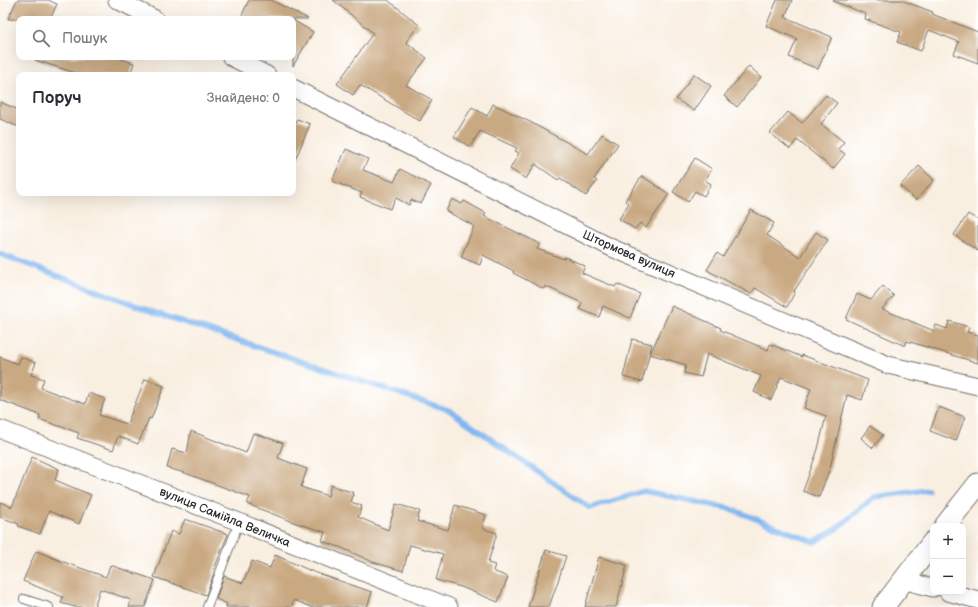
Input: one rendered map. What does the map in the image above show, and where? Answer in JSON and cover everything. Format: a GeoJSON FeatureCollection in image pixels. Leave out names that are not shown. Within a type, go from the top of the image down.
{"type":"FeatureCollection","features":[{"type":"Feature","properties":{"kind":"street"},"geometry":{"type":"LineString","coordinates":[[117,0],[149,16]]}},
{"type":"Feature","properties":{"kind":"street"},"geometry":{"type":"LineString","coordinates":[[237,60],[261,72]]}},
{"type":"Feature","properties":{"kind":"street","name":"Штормова вулиця"},"geometry":{"type":"LineString","coordinates":[[296,90],[612,248],[888,364],[978,386]]}},
{"type":"Feature","properties":{"kind":"street","name":"вулиця Самійла Величка"},"geometry":{"type":"LineString","coordinates":[[0,429],[239,522],[449,607]]}},
{"type":"Feature","properties":{"kind":"street"},"geometry":{"type":"LineString","coordinates":[[947,523],[978,484]]}},
{"type":"Feature","properties":{"kind":"street"},"geometry":{"type":"LineString","coordinates":[[883,607],[930,546]]}},
{"type":"Feature","properties":{"kind":"street"},"geometry":{"type":"LineString","coordinates":[[903,580],[930,587]]}},
{"type":"Feature","properties":{"kind":"street"},"geometry":{"type":"LineString","coordinates":[[959,595],[978,600]]}},
{"type":"Feature","properties":{"kind":"lane"},"geometry":{"type":"LineString","coordinates":[[207,607],[239,522]]}},
{"type":"Feature","properties":{"kind":"lane"},"geometry":{"type":"LineString","coordinates":[[24,599],[50,607]]}},
{"type":"Feature","properties":{"kind":"building"},"geometry":{"type":"Polygon","coordinates":[[[17,0],[48,0],[57,4],[51,16],[16,16],[16,19],[8,19],[17,0]]]}},
{"type":"Feature","properties":{"kind":"building"},"geometry":{"type":"Polygon","coordinates":[[[249,0],[271,0],[308,19],[296,19],[296,16],[241,16],[249,0]]]}},
{"type":"Feature","properties":{"kind":"building"},"geometry":{"type":"Polygon","coordinates":[[[333,0],[388,0],[419,25],[406,42],[427,58],[406,85],[432,100],[420,121],[360,85],[353,95],[337,84],[373,33],[333,0]]]}},
{"type":"Feature","properties":{"kind":"building"},"geometry":{"type":"Polygon","coordinates":[[[777,0],[792,0],[785,17],[832,37],[818,69],[789,57],[797,39],[766,26],[777,0]]]}},
{"type":"Feature","properties":{"kind":"building"},"geometry":{"type":"Polygon","coordinates":[[[901,0],[933,12],[932,14],[978,32],[978,63],[954,54],[959,42],[929,30],[921,51],[897,42],[901,32],[865,19],[866,14],[833,1],[901,0]]]}},
{"type":"Feature","properties":{"kind":"building"},"geometry":{"type":"Polygon","coordinates":[[[296,22],[313,32],[293,66],[293,60],[296,60],[296,22]]]}},
{"type":"Feature","properties":{"kind":"building"},"geometry":{"type":"Polygon","coordinates":[[[35,60],[124,60],[134,63],[131,72],[73,72],[35,60]]]}},
{"type":"Feature","properties":{"kind":"building"},"geometry":{"type":"Polygon","coordinates":[[[749,66],[761,77],[737,107],[724,96],[749,66]]]}},
{"type":"Feature","properties":{"kind":"building"},"geometry":{"type":"Polygon","coordinates":[[[694,74],[711,86],[694,111],[676,99],[694,74]]]}},
{"type":"Feature","properties":{"kind":"building"},"geometry":{"type":"Polygon","coordinates":[[[826,95],[837,103],[821,124],[844,142],[838,149],[845,154],[833,169],[797,140],[790,149],[770,133],[788,112],[802,123],[826,95]]]}},
{"type":"Feature","properties":{"kind":"building"},"geometry":{"type":"Polygon","coordinates":[[[0,102],[16,109],[16,126],[0,119],[0,102]]]}},
{"type":"Feature","properties":{"kind":"building"},"geometry":{"type":"Polygon","coordinates":[[[493,104],[530,122],[588,154],[602,134],[618,144],[594,179],[597,181],[586,196],[560,178],[558,180],[535,164],[526,179],[510,169],[519,153],[515,151],[517,148],[480,131],[470,147],[454,137],[472,107],[487,116],[493,104]]]}},
{"type":"Feature","properties":{"kind":"building"},"geometry":{"type":"Polygon","coordinates":[[[297,119],[310,124],[296,158],[297,119]]]}},
{"type":"Feature","properties":{"kind":"building"},"geometry":{"type":"Polygon","coordinates":[[[346,149],[368,159],[363,170],[394,182],[400,169],[431,185],[421,204],[411,200],[409,205],[396,198],[390,209],[360,197],[362,193],[332,181],[346,149]]]}},
{"type":"Feature","properties":{"kind":"building"},"geometry":{"type":"Polygon","coordinates":[[[695,158],[712,169],[705,180],[711,184],[704,196],[695,191],[688,202],[673,192],[695,158]]]}},
{"type":"Feature","properties":{"kind":"building"},"geometry":{"type":"Polygon","coordinates":[[[919,166],[934,180],[916,200],[900,186],[919,166]]]}},
{"type":"Feature","properties":{"kind":"building"},"geometry":{"type":"Polygon","coordinates":[[[642,176],[669,194],[646,228],[640,223],[635,229],[619,219],[629,203],[625,201],[642,176]]]}},
{"type":"Feature","properties":{"kind":"building"},"geometry":{"type":"Polygon","coordinates":[[[452,199],[462,204],[464,201],[486,213],[484,216],[540,244],[537,249],[564,259],[565,257],[585,266],[582,273],[615,287],[617,284],[640,294],[630,318],[603,306],[599,317],[580,309],[582,303],[545,286],[544,289],[483,255],[480,265],[461,257],[474,226],[446,211],[452,199]]]}},
{"type":"Feature","properties":{"kind":"building"},"geometry":{"type":"Polygon","coordinates":[[[751,210],[774,223],[767,235],[800,257],[816,232],[828,240],[794,291],[795,292],[787,307],[755,288],[751,294],[707,270],[717,253],[723,257],[751,210]]]}},
{"type":"Feature","properties":{"kind":"building"},"geometry":{"type":"Polygon","coordinates":[[[968,214],[978,220],[978,251],[954,235],[968,214]]]}},
{"type":"Feature","properties":{"kind":"building"},"geometry":{"type":"Polygon","coordinates":[[[883,286],[894,296],[882,309],[934,331],[936,325],[947,329],[949,321],[969,327],[967,332],[978,335],[978,363],[907,341],[905,346],[846,319],[857,294],[871,300],[883,286]]]}},
{"type":"Feature","properties":{"kind":"building"},"geometry":{"type":"Polygon","coordinates":[[[672,306],[721,328],[720,330],[768,350],[770,344],[868,380],[862,400],[847,395],[830,468],[819,497],[803,491],[818,449],[826,416],[804,408],[811,389],[781,377],[771,400],[754,392],[761,376],[707,354],[701,377],[684,373],[686,365],[650,354],[672,306]]]}},
{"type":"Feature","properties":{"kind":"building"},"geometry":{"type":"Polygon","coordinates":[[[632,339],[652,344],[642,382],[623,377],[632,339]]]}},
{"type":"Feature","properties":{"kind":"building"},"geometry":{"type":"Polygon","coordinates":[[[0,357],[18,364],[21,357],[36,363],[31,375],[44,379],[41,388],[85,404],[89,393],[105,399],[99,415],[127,424],[145,379],[164,386],[151,419],[149,418],[138,444],[118,436],[113,450],[77,438],[79,433],[39,419],[40,415],[0,400],[0,357]]]}},
{"type":"Feature","properties":{"kind":"building"},"geometry":{"type":"Polygon","coordinates":[[[939,407],[965,417],[956,441],[930,431],[939,407]]]}},
{"type":"Feature","properties":{"kind":"building"},"geometry":{"type":"Polygon","coordinates":[[[870,426],[883,435],[873,448],[861,438],[870,426]]]}},
{"type":"Feature","properties":{"kind":"building"},"geometry":{"type":"Polygon","coordinates":[[[191,431],[246,453],[253,433],[283,443],[278,458],[307,469],[301,487],[328,496],[331,485],[354,493],[351,502],[362,506],[358,517],[388,530],[396,504],[420,511],[417,521],[448,530],[455,505],[486,515],[482,528],[497,533],[488,563],[495,565],[493,571],[508,577],[498,602],[461,587],[436,580],[443,554],[410,545],[403,571],[373,562],[322,541],[325,532],[296,523],[247,504],[250,497],[185,473],[167,468],[172,449],[187,453],[191,431]]]}},
{"type":"Feature","properties":{"kind":"building"},"geometry":{"type":"Polygon","coordinates":[[[32,457],[59,469],[55,480],[91,495],[79,524],[49,511],[40,534],[18,526],[19,524],[0,517],[0,502],[12,507],[32,457]]]}},
{"type":"Feature","properties":{"kind":"building"},"geometry":{"type":"Polygon","coordinates":[[[185,519],[228,534],[213,572],[214,573],[206,595],[154,577],[171,531],[179,534],[185,519]]]}},
{"type":"Feature","properties":{"kind":"building"},"geometry":{"type":"Polygon","coordinates":[[[546,550],[566,556],[549,607],[528,607],[546,550]]]}},
{"type":"Feature","properties":{"kind":"building"},"geometry":{"type":"Polygon","coordinates":[[[36,551],[106,577],[110,565],[155,580],[145,607],[129,607],[131,600],[100,589],[94,607],[75,607],[61,603],[63,597],[23,581],[36,551]]]}},
{"type":"Feature","properties":{"kind":"building"},"geometry":{"type":"Polygon","coordinates":[[[275,555],[311,571],[372,592],[367,607],[311,607],[294,600],[291,607],[226,607],[227,604],[216,599],[224,576],[243,583],[252,561],[270,568],[275,555]]]}},
{"type":"Feature","properties":{"kind":"building"},"geometry":{"type":"Polygon","coordinates":[[[599,557],[627,565],[616,607],[585,607],[599,557]]]}},
{"type":"Feature","properties":{"kind":"waterway"},"geometry":{"type":"LineString","coordinates":[[0,254],[156,313],[449,410],[590,508],[644,491],[731,509],[814,542],[835,530],[874,497],[928,490]]}}]}
